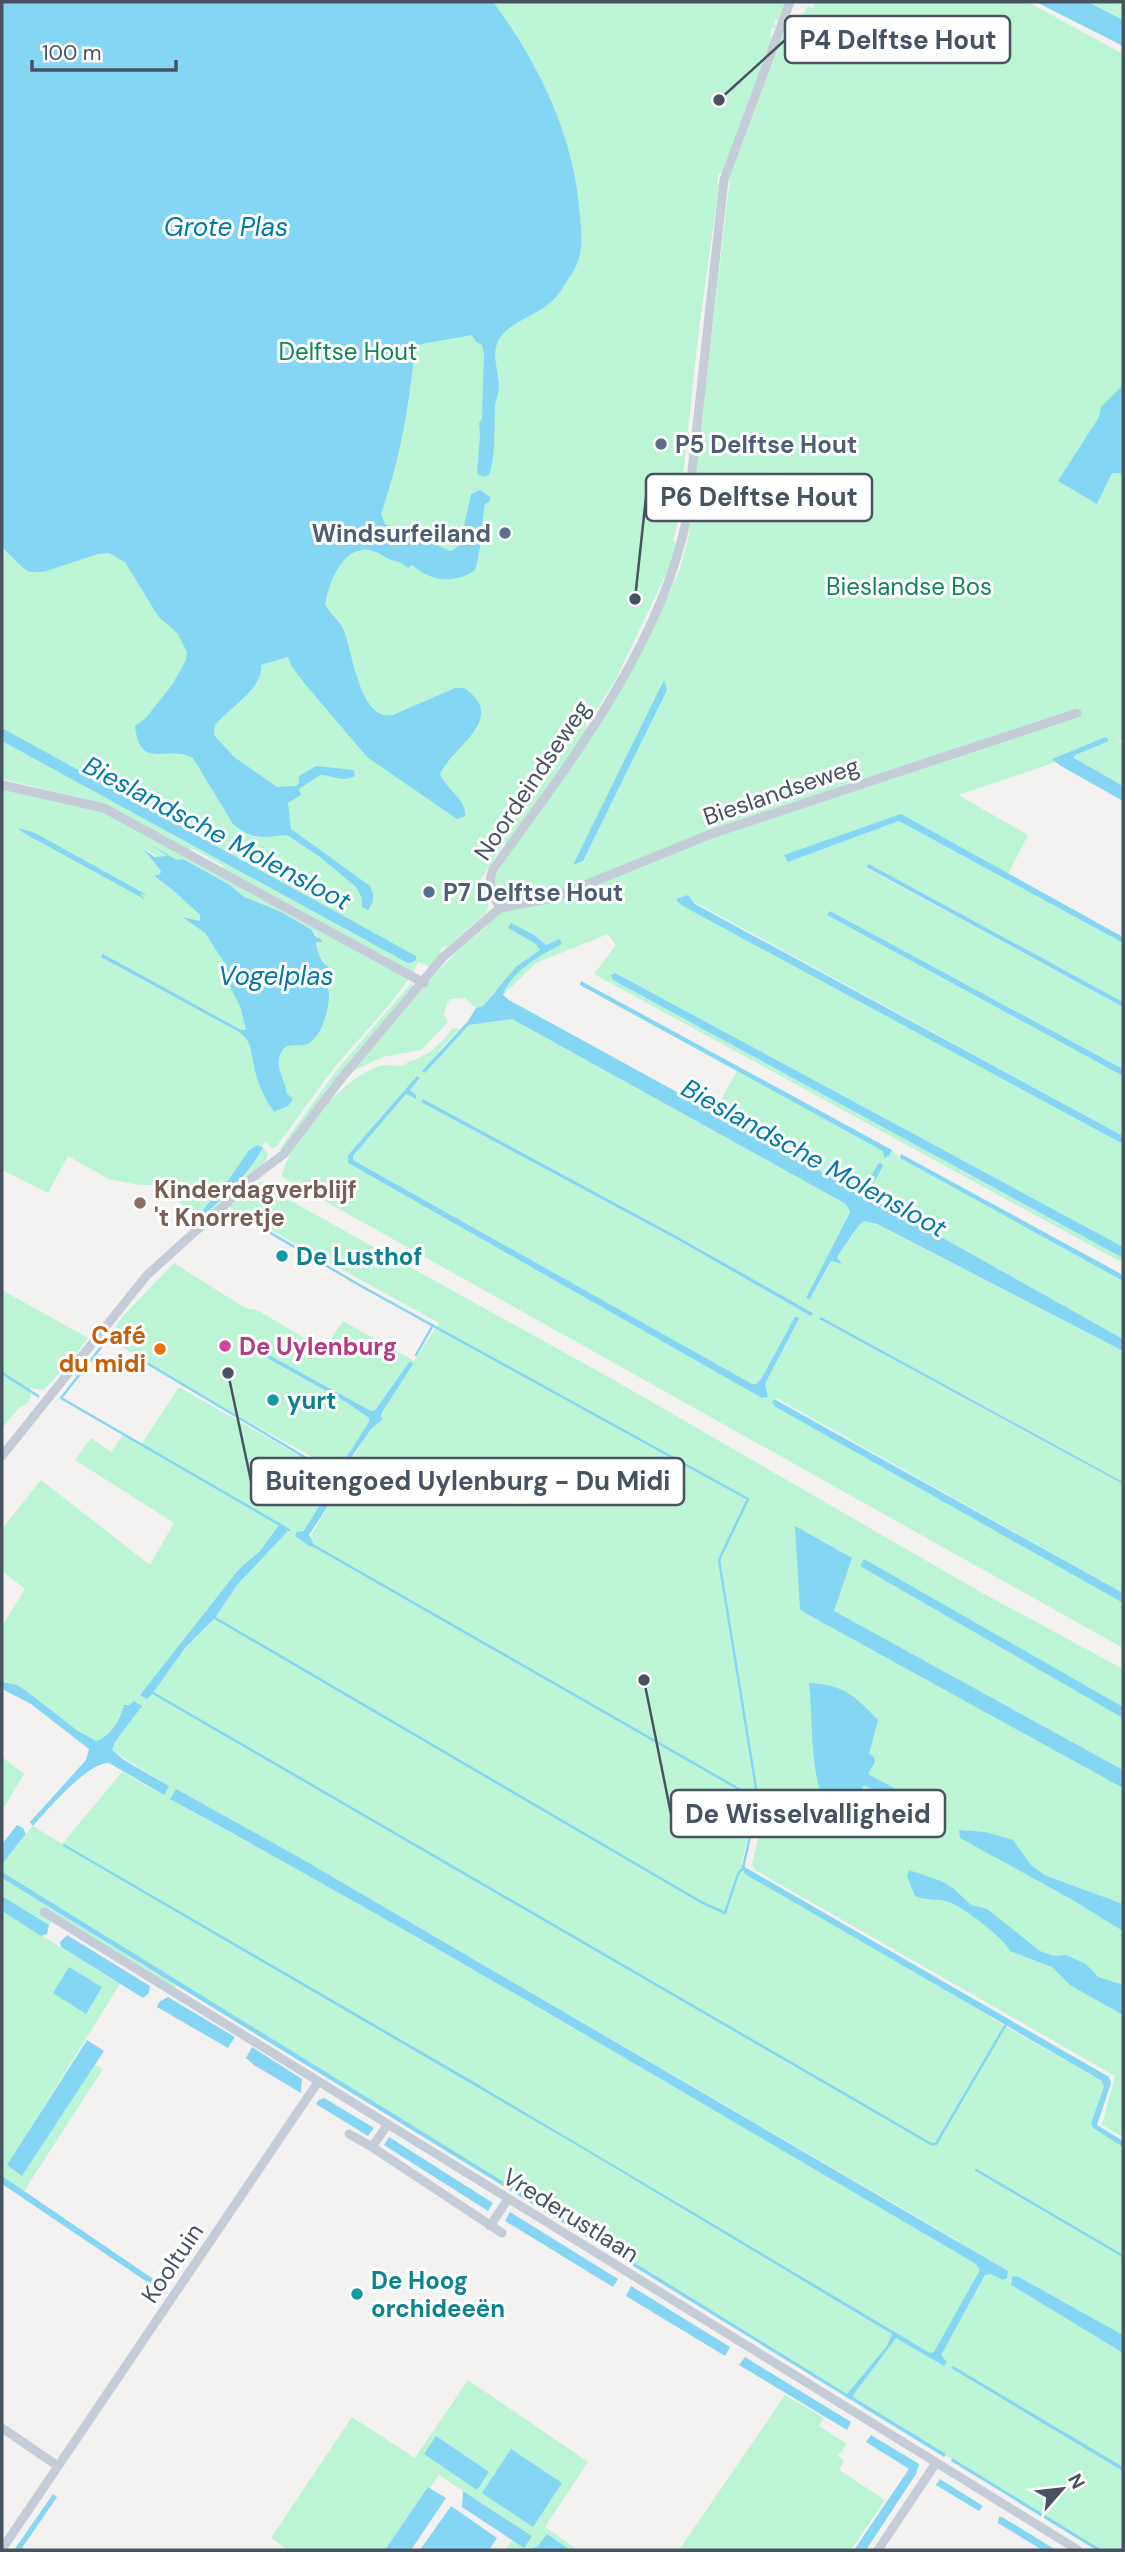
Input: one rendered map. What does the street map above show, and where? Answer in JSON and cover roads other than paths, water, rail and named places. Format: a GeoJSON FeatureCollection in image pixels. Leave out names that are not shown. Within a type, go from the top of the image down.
{"type":"FeatureCollection","features":[{"type":"Feature","properties":{"kind":"street","name":"Noordeindseweg"},"geometry":{"type":"LineString","coordinates":[[499,908],[489,890],[493,869],[595,724],[644,638],[676,565],[687,516],[724,180],[790,2]]}},
{"type":"Feature","properties":{"kind":"street","name":"Bieslandseweg"},"geometry":{"type":"LineString","coordinates":[[499,908],[553,898],[646,858],[721,831],[1077,713]]}},
{"type":"Feature","properties":{"kind":"street"},"geometry":{"type":"LineString","coordinates":[[2,785],[104,808],[424,983]]}},
{"type":"Feature","properties":{"kind":"street"},"geometry":{"type":"LineString","coordinates":[[2,1456],[147,1275],[228,1202],[248,1180],[289,1149],[340,1080],[450,949],[499,908]]}},
{"type":"Feature","properties":{"kind":"street","name":"Vrederustlaan"},"geometry":{"type":"LineString","coordinates":[[44,1912],[1078,2550]]}},
{"type":"Feature","properties":{"kind":"street","name":"Kooltuin"},"geometry":{"type":"LineString","coordinates":[[2,2549],[318,2082]]}},
{"type":"Feature","properties":{"kind":"street"},"geometry":{"type":"LineString","coordinates":[[372,2147],[388,2124]]}},
{"type":"Feature","properties":{"kind":"street"},"geometry":{"type":"LineString","coordinates":[[349,2134],[502,2233]]}},
{"type":"Feature","properties":{"kind":"street"},"geometry":{"type":"LineString","coordinates":[[490,2226],[508,2199]]}},
{"type":"Feature","properties":{"kind":"street"},"geometry":{"type":"LineString","coordinates":[[2,2428],[58,2466]]}},
{"type":"Feature","properties":{"kind":"street"},"geometry":{"type":"LineString","coordinates":[[878,2550],[936,2463]]}},
{"type":"Feature","properties":{"kind":"water","name":"Grote Plas"},"geometry":{"type":"Polygon","coordinates":[[[2,2],[493,2],[525,50],[552,103],[571,158],[577,187],[581,237],[577,265],[554,299],[511,327],[500,337],[497,344],[495,360],[499,387],[495,404],[493,460],[489,475],[483,477],[477,473],[479,423],[482,419],[482,345],[476,342],[472,335],[421,344],[415,349],[403,433],[381,514],[385,524],[451,551],[460,545],[471,494],[480,490],[490,497],[490,501],[485,504],[475,570],[459,578],[434,578],[412,565],[408,568],[375,551],[360,550],[351,554],[338,568],[325,605],[344,631],[365,697],[373,708],[382,714],[393,715],[455,688],[464,688],[476,699],[481,710],[480,721],[440,774],[463,805],[465,816],[457,819],[367,757],[305,684],[288,657],[261,665],[257,682],[252,689],[215,725],[214,735],[234,757],[277,787],[296,786],[299,776],[316,766],[354,770],[355,776],[346,779],[320,775],[299,789],[301,795],[288,803],[291,829],[370,886],[373,898],[368,910],[362,907],[362,898],[356,887],[320,857],[287,835],[253,835],[233,824],[193,758],[184,754],[149,753],[143,748],[135,726],[145,719],[172,685],[186,660],[187,652],[178,634],[158,616],[125,562],[109,553],[98,554],[43,572],[29,572],[2,547],[2,2]]]}},
{"type":"Feature","properties":{"kind":"water"},"geometry":{"type":"Polygon","coordinates":[[[1036,2],[1088,2],[1123,20],[1123,46],[1036,2]]]}},
{"type":"Feature","properties":{"kind":"water"},"geometry":{"type":"Polygon","coordinates":[[[1123,385],[1123,470],[1121,473],[1112,473],[1097,504],[1058,481],[1099,417],[1101,407],[1123,385]]]}},
{"type":"Feature","properties":{"kind":"water"},"geometry":{"type":"Polygon","coordinates":[[[664,680],[667,690],[583,861],[573,865],[664,680]]]}},
{"type":"Feature","properties":{"kind":"water"},"geometry":{"type":"Polygon","coordinates":[[[2,728],[416,956],[416,960],[406,962],[2,741],[2,728]]]}},
{"type":"Feature","properties":{"kind":"water"},"geometry":{"type":"Polygon","coordinates":[[[1106,737],[1109,741],[1075,755],[1074,758],[1123,786],[1123,801],[1052,759],[1106,737]]]}},
{"type":"Feature","properties":{"kind":"water"},"geometry":{"type":"Polygon","coordinates":[[[901,814],[1123,937],[1123,943],[899,821],[788,862],[784,855],[901,814]]]}},
{"type":"Feature","properties":{"kind":"water"},"geometry":{"type":"Polygon","coordinates":[[[18,828],[35,833],[147,895],[140,894],[146,900],[22,832],[18,828]]]}},
{"type":"Feature","properties":{"kind":"water","name":"Vogelplas"},"geometry":{"type":"Polygon","coordinates":[[[151,845],[230,885],[244,897],[281,912],[312,930],[315,936],[322,940],[316,942],[316,945],[320,957],[331,970],[328,1008],[321,1030],[312,1041],[284,1048],[282,1051],[280,1072],[287,1093],[293,1099],[288,1106],[274,1112],[257,1079],[249,1043],[239,1032],[101,957],[103,954],[241,1030],[246,1030],[240,1006],[230,987],[225,964],[205,933],[182,917],[200,921],[200,915],[154,876],[161,871],[143,849],[155,857],[167,856],[151,845]]]}},
{"type":"Feature","properties":{"kind":"water"},"geometry":{"type":"Polygon","coordinates":[[[869,864],[1123,1002],[1123,1007],[866,867],[869,864]]]}},
{"type":"Feature","properties":{"kind":"water"},"geometry":{"type":"Polygon","coordinates":[[[688,895],[695,904],[1123,1136],[1123,1144],[681,905],[676,899],[688,895]]]}},
{"type":"Feature","properties":{"kind":"water"},"geometry":{"type":"Polygon","coordinates":[[[830,911],[1123,1069],[1123,1076],[827,915],[830,911]]]}},
{"type":"Feature","properties":{"kind":"water"},"geometry":{"type":"Polygon","coordinates":[[[511,923],[546,945],[560,939],[562,944],[519,971],[503,995],[509,1000],[861,1193],[881,1163],[883,1166],[868,1194],[870,1197],[1123,1339],[1123,1351],[877,1224],[864,1221],[837,1257],[842,1264],[831,1261],[810,1299],[806,1298],[850,1212],[846,1204],[512,1019],[469,1025],[425,1073],[422,1071],[468,1021],[476,1008],[483,1006],[516,967],[540,950],[535,943],[508,928],[511,923]]]}},
{"type":"Feature","properties":{"kind":"water"},"geometry":{"type":"Polygon","coordinates":[[[615,973],[1123,1247],[1123,1258],[613,980],[611,975],[615,973]]]}},
{"type":"Feature","properties":{"kind":"water"},"geometry":{"type":"Polygon","coordinates":[[[581,981],[892,1150],[889,1156],[884,1158],[883,1151],[580,985],[581,981]]]}},
{"type":"Feature","properties":{"kind":"water"},"geometry":{"type":"Polygon","coordinates":[[[417,1076],[420,1078],[410,1090],[416,1095],[416,1099],[406,1094],[353,1156],[353,1160],[752,1384],[761,1379],[795,1317],[798,1317],[765,1384],[768,1397],[762,1398],[348,1163],[348,1155],[417,1076]]]}},
{"type":"Feature","properties":{"kind":"water"},"geometry":{"type":"Polygon","coordinates":[[[423,1099],[813,1313],[811,1316],[678,1240],[421,1102],[423,1099]]]}},
{"type":"Feature","properties":{"kind":"water"},"geometry":{"type":"Polygon","coordinates":[[[258,1145],[263,1148],[251,1167],[203,1216],[200,1213],[249,1150],[258,1145]]]}},
{"type":"Feature","properties":{"kind":"water"},"geometry":{"type":"Polygon","coordinates":[[[901,1154],[1123,1275],[1123,1281],[900,1158],[901,1154]]]}},
{"type":"Feature","properties":{"kind":"water"},"geometry":{"type":"Polygon","coordinates":[[[821,1317],[1123,1482],[1123,1484],[819,1319],[821,1317]]]}},
{"type":"Feature","properties":{"kind":"water"},"geometry":{"type":"Polygon","coordinates":[[[256,1348],[371,1411],[375,1410],[410,1361],[413,1364],[381,1414],[382,1420],[371,1429],[344,1468],[344,1473],[353,1484],[341,1486],[309,1535],[313,1543],[311,1547],[295,1536],[297,1532],[304,1531],[333,1483],[334,1469],[349,1453],[369,1418],[346,1402],[258,1353],[256,1348]]]}},
{"type":"Feature","properties":{"kind":"water"},"geometry":{"type":"Polygon","coordinates":[[[774,1399],[1123,1593],[1123,1603],[774,1406],[774,1399]]]}},
{"type":"Feature","properties":{"kind":"water"},"geometry":{"type":"Polygon","coordinates":[[[279,1525],[288,1531],[237,1585],[215,1618],[185,1648],[153,1693],[147,1699],[140,1695],[239,1569],[260,1551],[279,1525]]]}},
{"type":"Feature","properties":{"kind":"water"},"geometry":{"type":"Polygon","coordinates":[[[795,1526],[852,1558],[834,1611],[1123,1770],[1123,1788],[800,1610],[795,1526]]]}},
{"type":"Feature","properties":{"kind":"water"},"geometry":{"type":"Polygon","coordinates":[[[864,1559],[1123,1707],[1123,1718],[860,1566],[864,1559]]]}},
{"type":"Feature","properties":{"kind":"water"},"geometry":{"type":"Polygon","coordinates":[[[2,1682],[25,1690],[78,1731],[96,1741],[114,1727],[124,1705],[134,1701],[142,1706],[112,1750],[169,1786],[164,1795],[109,1763],[100,1765],[69,1788],[33,1826],[30,1822],[86,1760],[89,1749],[31,1704],[2,1689],[2,1682]]]}},
{"type":"Feature","properties":{"kind":"water"},"geometry":{"type":"Polygon","coordinates":[[[809,1683],[831,1686],[848,1693],[878,1720],[869,1754],[874,1757],[875,1762],[868,1774],[921,1803],[917,1812],[863,1786],[860,1793],[849,1797],[829,1812],[816,1774],[809,1683]]]}},
{"type":"Feature","properties":{"kind":"water"},"geometry":{"type":"Polygon","coordinates":[[[176,1789],[302,1859],[1008,2271],[1007,2278],[1003,2280],[990,2274],[985,2275],[941,2355],[947,2362],[944,2366],[896,2338],[854,2394],[853,2397],[946,2454],[944,2457],[2,1878],[2,1872],[847,2394],[887,2346],[892,2334],[585,2150],[63,1846],[64,1844],[474,2082],[930,2353],[934,2352],[980,2270],[976,2264],[474,1970],[170,1799],[176,1789]]]}},
{"type":"Feature","properties":{"kind":"water"},"geometry":{"type":"Polygon","coordinates":[[[17,1825],[23,1828],[26,1834],[2,1864],[2,1844],[17,1825]]]}},
{"type":"Feature","properties":{"kind":"water"},"geometry":{"type":"Polygon","coordinates":[[[959,1830],[985,1832],[1013,1840],[1031,1865],[1044,1875],[1123,1904],[1123,1931],[960,1838],[959,1830]]]}},
{"type":"Feature","properties":{"kind":"water"},"geometry":{"type":"Polygon","coordinates":[[[741,1865],[1109,2077],[1111,2083],[1097,2125],[1123,2141],[1123,2147],[1093,2128],[1091,2123],[1104,2087],[1102,2081],[745,1874],[741,1865]]]}},
{"type":"Feature","properties":{"kind":"water"},"geometry":{"type":"Polygon","coordinates":[[[909,1870],[941,1881],[971,1905],[987,1909],[1040,1951],[1053,1956],[1066,1955],[1086,1964],[1098,1977],[1123,1985],[1123,2015],[1070,1985],[1052,1967],[1010,1951],[992,1931],[955,1905],[915,1896],[907,1876],[909,1870]]]}},
{"type":"Feature","properties":{"kind":"water"},"geometry":{"type":"Polygon","coordinates":[[[2,1896],[49,1925],[47,1934],[41,1936],[2,1911],[2,1896]]]}},
{"type":"Feature","properties":{"kind":"water"},"geometry":{"type":"Polygon","coordinates":[[[67,1935],[150,1986],[149,1993],[143,1998],[61,1947],[60,1942],[67,1935]]]}},
{"type":"Feature","properties":{"kind":"water"},"geometry":{"type":"Polygon","coordinates":[[[69,1967],[102,1987],[86,2014],[53,1993],[69,1967]]]}},
{"type":"Feature","properties":{"kind":"water"},"geometry":{"type":"Polygon","coordinates":[[[168,1997],[235,2037],[228,2048],[157,2007],[159,2002],[168,1997]]]}},
{"type":"Feature","properties":{"kind":"water"},"geometry":{"type":"Polygon","coordinates":[[[87,2040],[104,2051],[22,2176],[7,2165],[87,2040]]]}},
{"type":"Feature","properties":{"kind":"water"},"geometry":{"type":"Polygon","coordinates":[[[252,2047],[302,2079],[301,2093],[246,2058],[252,2047]]]}},
{"type":"Feature","properties":{"kind":"water"},"geometry":{"type":"Polygon","coordinates":[[[324,2098],[374,2128],[368,2136],[316,2104],[324,2098]]]}},
{"type":"Feature","properties":{"kind":"water"},"geometry":{"type":"Polygon","coordinates":[[[389,2137],[493,2203],[488,2211],[384,2145],[389,2137]]]}},
{"type":"Feature","properties":{"kind":"water"},"geometry":{"type":"Polygon","coordinates":[[[2,2176],[168,2289],[165,2294],[2,2184],[2,2176]]]}},
{"type":"Feature","properties":{"kind":"water"},"geometry":{"type":"Polygon","coordinates":[[[510,2212],[618,2279],[613,2287],[505,2221],[510,2212]]]}},
{"type":"Feature","properties":{"kind":"water"},"geometry":{"type":"Polygon","coordinates":[[[1017,2276],[1123,2335],[1123,2353],[1011,2285],[1012,2277],[1017,2276]]]}},
{"type":"Feature","properties":{"kind":"water"},"geometry":{"type":"Polygon","coordinates":[[[631,2286],[730,2347],[725,2356],[626,2296],[631,2286]]]}},
{"type":"Feature","properties":{"kind":"water"},"geometry":{"type":"Polygon","coordinates":[[[745,2357],[851,2422],[847,2430],[739,2365],[745,2357]]]}},
{"type":"Feature","properties":{"kind":"water"},"geometry":{"type":"Polygon","coordinates":[[[953,2366],[1123,2467],[1123,2471],[951,2368],[953,2366]]]}},
{"type":"Feature","properties":{"kind":"water"},"geometry":{"type":"Polygon","coordinates":[[[871,2435],[919,2464],[916,2474],[866,2550],[854,2550],[909,2469],[866,2442],[871,2435]]]}},
{"type":"Feature","properties":{"kind":"water"},"geometry":{"type":"Polygon","coordinates":[[[436,2436],[489,2472],[477,2490],[424,2454],[436,2436]]]}},
{"type":"Feature","properties":{"kind":"water"},"geometry":{"type":"Polygon","coordinates":[[[511,2449],[562,2483],[533,2527],[482,2493],[511,2449]]]}},
{"type":"Feature","properties":{"kind":"water"},"geometry":{"type":"Polygon","coordinates":[[[952,2458],[1102,2550],[1096,2550],[951,2461],[952,2458]]]}},
{"type":"Feature","properties":{"kind":"water"},"geometry":{"type":"Polygon","coordinates":[[[940,2479],[983,2506],[979,2511],[936,2485],[940,2479]]]}},
{"type":"Feature","properties":{"kind":"water"},"geometry":{"type":"Polygon","coordinates":[[[428,2487],[446,2498],[411,2550],[385,2550],[428,2487]]]}},
{"type":"Feature","properties":{"kind":"water"},"geometry":{"type":"Polygon","coordinates":[[[463,2491],[532,2536],[524,2548],[462,2507],[463,2491]]]}},
{"type":"Feature","properties":{"kind":"water"},"geometry":{"type":"Polygon","coordinates":[[[53,2494],[57,2497],[22,2548],[26,2550],[14,2550],[53,2494]]]}},
{"type":"Feature","properties":{"kind":"water"},"geometry":{"type":"Polygon","coordinates":[[[451,2506],[497,2538],[489,2550],[420,2550],[451,2506]]]}},
{"type":"Feature","properties":{"kind":"water"},"geometry":{"type":"Polygon","coordinates":[[[999,2517],[1056,2550],[1042,2550],[998,2523],[999,2517]]]}},
{"type":"Feature","properties":{"kind":"water"},"geometry":{"type":"Polygon","coordinates":[[[547,2534],[570,2550],[528,2550],[538,2546],[547,2534]]]}},
{"type":"Feature","properties":{"kind":"waterway"},"geometry":{"type":"LineString","coordinates":[[215,1618],[701,1902],[725,1913],[738,1874],[743,1868],[758,1800],[719,1560],[748,1499],[361,1286],[233,1211]]}},
{"type":"Feature","properties":{"kind":"waterway"},"geometry":{"type":"LineString","coordinates":[[416,1355],[433,1325]]}},
{"type":"Feature","properties":{"kind":"waterway"},"geometry":{"type":"LineString","coordinates":[[102,1346],[61,1398],[289,1530]]}},
{"type":"Feature","properties":{"kind":"waterway"},"geometry":{"type":"LineString","coordinates":[[135,1356],[333,1474]]}},
{"type":"Feature","properties":{"kind":"waterway"},"geometry":{"type":"LineString","coordinates":[[2,1373],[38,1396]]}},
{"type":"Feature","properties":{"kind":"waterway"},"geometry":{"type":"LineString","coordinates":[[309,1543],[758,1800]]}},
{"type":"Feature","properties":{"kind":"waterway"},"geometry":{"type":"LineString","coordinates":[[153,1693],[931,2144],[936,2144],[1005,2026]]}},
{"type":"Feature","properties":{"kind":"waterway"},"geometry":{"type":"LineString","coordinates":[[976,2170],[1123,2256]]}},
{"type":"Feature","properties":{"kind":"place","name":"P4 Delftse Hout"},"geometry":{"type":"Point","coordinates":[719,100]}},
{"type":"Feature","properties":{"kind":"place","name":"P5 Delftse Hout"},"geometry":{"type":"Point","coordinates":[661,444]}},
{"type":"Feature","properties":{"kind":"place","name":"Windsurfeiland"},"geometry":{"type":"Point","coordinates":[505,533]}},
{"type":"Feature","properties":{"kind":"place","name":"P6 Delftse Hout"},"geometry":{"type":"Point","coordinates":[635,599]}},
{"type":"Feature","properties":{"kind":"place","name":"P7 Delftse Hout"},"geometry":{"type":"Point","coordinates":[429,892]}},
{"type":"Feature","properties":{"kind":"place","name":"Kinderdagverblijf 't Knorretje"},"geometry":{"type":"Point","coordinates":[140,1203]}},
{"type":"Feature","properties":{"kind":"place","name":"De Lusthof"},"geometry":{"type":"Point","coordinates":[282,1256]}},
{"type":"Feature","properties":{"kind":"place","name":"De Uylenburg"},"geometry":{"type":"Point","coordinates":[225,1346]}},
{"type":"Feature","properties":{"kind":"place","name":"Café du midi"},"geometry":{"type":"Point","coordinates":[160,1349]}},
{"type":"Feature","properties":{"kind":"place","name":"Buitengoed Uylenburg - Du Midi"},"geometry":{"type":"Point","coordinates":[228,1373]}},
{"type":"Feature","properties":{"kind":"place","name":"yurt"},"geometry":{"type":"Point","coordinates":[273,1400]}},
{"type":"Feature","properties":{"kind":"place","name":"De Wisselvalligheid"},"geometry":{"type":"Point","coordinates":[644,1680]}},
{"type":"Feature","properties":{"kind":"place","name":"De Hoog orchideeën"},"geometry":{"type":"Point","coordinates":[357,2294]}},
{"type":"Feature","properties":{"kind":"park label","name":"Delftse Hout"},"geometry":{"type":"Point","coordinates":[348,351]}},
{"type":"Feature","properties":{"kind":"park label","name":"Bieslandse Bos"},"geometry":{"type":"Point","coordinates":[909,586]}},
{"type":"Feature","properties":{"kind":"water label","name":"Bieslandsche Molensloot"},"geometry":{"type":"Point","coordinates":[217,833]}},
{"type":"Feature","properties":{"kind":"water label","name":"Bieslandsche Molensloot"},"geometry":{"type":"Point","coordinates":[814,1158]}}]}
